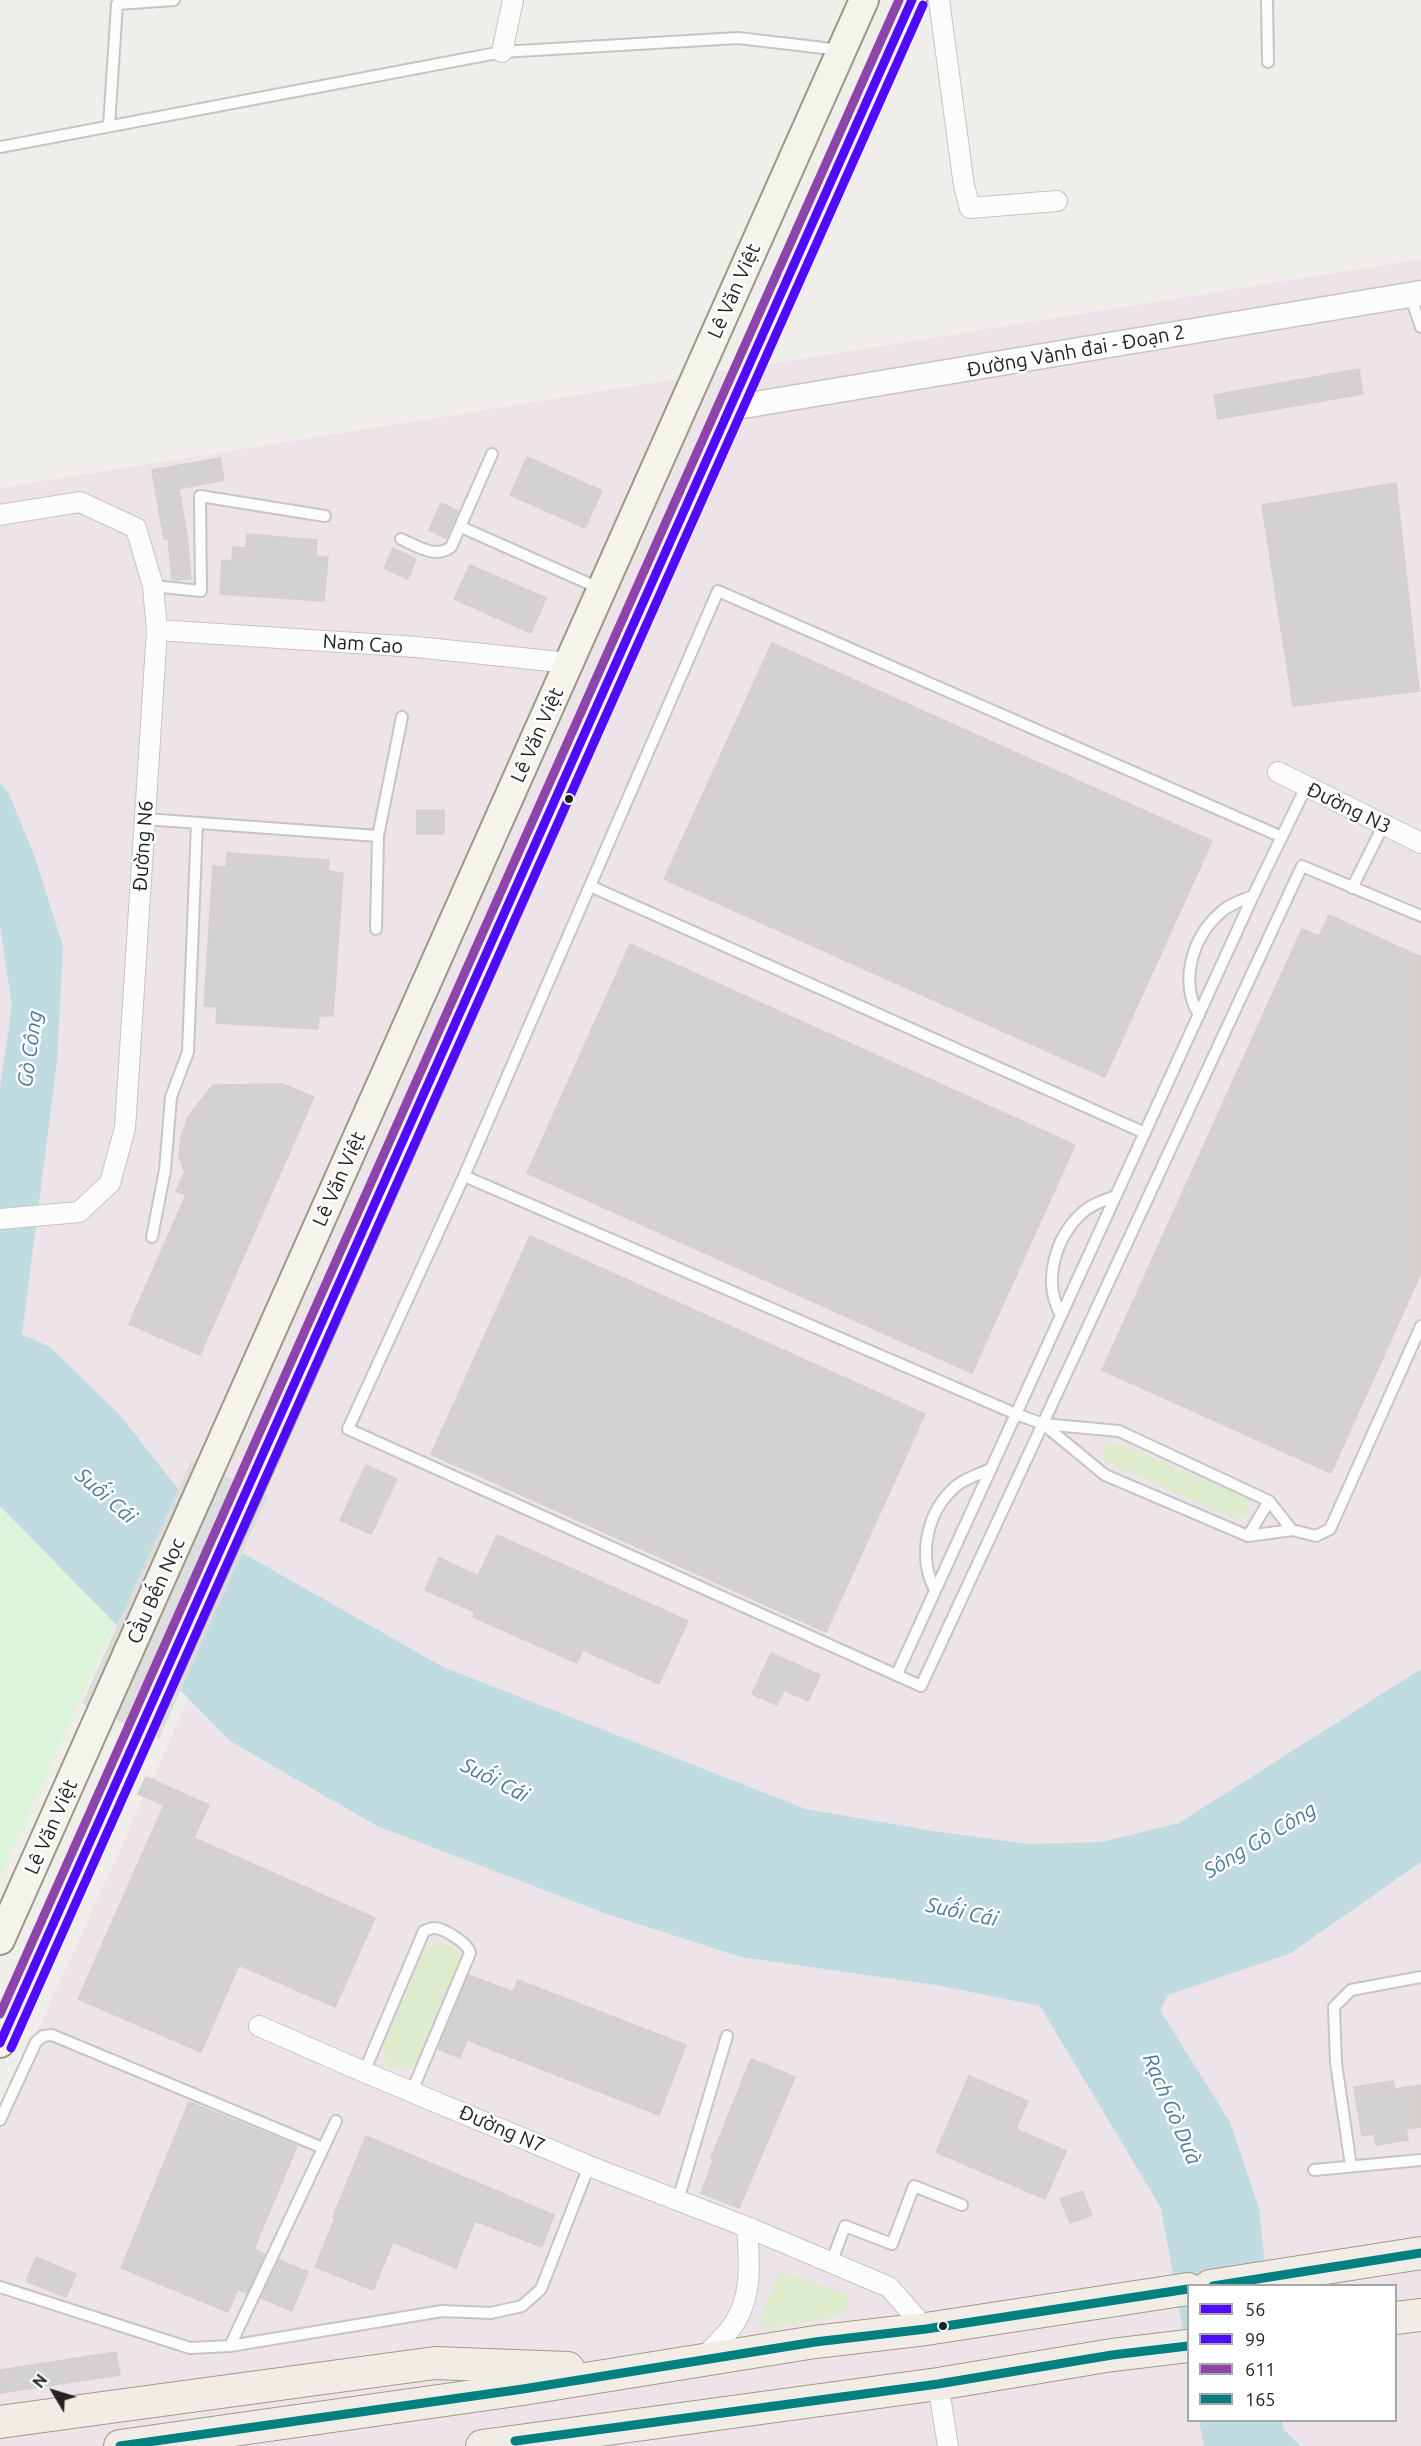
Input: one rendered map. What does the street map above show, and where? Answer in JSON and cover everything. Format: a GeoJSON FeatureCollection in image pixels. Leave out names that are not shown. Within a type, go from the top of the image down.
{"type":"FeatureCollection","features":[{"type":"Feature","properties":{"kind":"main road","name":"Lê Văn Việt"},"geometry":{"type":"LineString","coordinates":[[210,1469],[864,0]]}},
{"type":"Feature","properties":{"kind":"main road"},"geometry":{"type":"LineString","coordinates":[[0,2043],[912,0]]}},
{"type":"Feature","properties":{"kind":"main road"},"geometry":{"type":"LineString","coordinates":[[569,663],[617,662]]}},
{"type":"Feature","properties":{"kind":"main road","name":"Cầu Bến Nọc"},"geometry":{"type":"LineString","coordinates":[[101,1713],[210,1469]]}},
{"type":"Feature","properties":{"kind":"main road","name":"Lê Văn Việt"},"geometry":{"type":"LineString","coordinates":[[0,1940],[7,1905],[101,1713]]}},
{"type":"Feature","properties":{"kind":"main road"},"geometry":{"type":"LineString","coordinates":[[7,1905],[52,1927]]}},
{"type":"Feature","properties":{"kind":"main road"},"geometry":{"type":"LineString","coordinates":[[1222,2284],[1421,2253]]}},
{"type":"Feature","properties":{"kind":"main road"},"geometry":{"type":"LineString","coordinates":[[120,2446],[523,2389],[815,2342],[926,2329],[1187,2289]]}},
{"type":"Feature","properties":{"kind":"main road"},"geometry":{"type":"LineString","coordinates":[[1397,2319],[1421,2315]]}},
{"type":"Feature","properties":{"kind":"main road"},"geometry":{"type":"LineString","coordinates":[[1397,2335],[1421,2332]]}},
{"type":"Feature","properties":{"kind":"main road"},"geometry":{"type":"LineString","coordinates":[[1114,2364],[1187,2346]]}},
{"type":"Feature","properties":{"kind":"main road"},"geometry":{"type":"LineString","coordinates":[[0,2422],[435,2362],[632,2371]]}},
{"type":"Feature","properties":{"kind":"main road"},"geometry":{"type":"LineString","coordinates":[[482,2446],[938,2384],[1058,2364],[1187,2363]]}},
{"type":"Feature","properties":{"kind":"main road"},"geometry":{"type":"LineString","coordinates":[[573,2446],[643,2424]]}},
{"type":"Feature","properties":{"kind":"street"},"geometry":{"type":"LineString","coordinates":[[502,52],[513,0]]}},
{"type":"Feature","properties":{"kind":"street"},"geometry":{"type":"LineString","coordinates":[[939,0],[964,186],[970,208],[1057,201]]}},
{"type":"Feature","properties":{"kind":"street","name":"Đường Vành đai - Đoạn 2"},"geometry":{"type":"LineString","coordinates":[[731,408],[1415,294]]}},
{"type":"Feature","properties":{"kind":"street","name":"Đường N6"},"geometry":{"type":"LineString","coordinates":[[0,515],[80,502],[136,528],[153,586],[157,630],[125,1128],[110,1183],[79,1212],[0,1219]]}},
{"type":"Feature","properties":{"kind":"street","name":"Nam Cao"},"geometry":{"type":"LineString","coordinates":[[157,630],[417,647],[569,663]]}},
{"type":"Feature","properties":{"kind":"street","name":"Đường N3"},"geometry":{"type":"LineString","coordinates":[[1278,772],[1421,843]]}},
{"type":"Feature","properties":{"kind":"street","name":"Đường N7"},"geometry":{"type":"LineString","coordinates":[[259,2026],[589,2166],[747,2227],[889,2287],[926,2329]]}},
{"type":"Feature","properties":{"kind":"street"},"geometry":{"type":"LineString","coordinates":[[699,2362],[735,2324],[748,2296],[750,2264],[747,2227]]}},
{"type":"Feature","properties":{"kind":"street"},"geometry":{"type":"LineString","coordinates":[[938,2384],[948,2446]]}},
{"type":"Feature","properties":{"kind":"lane"},"geometry":{"type":"LineString","coordinates":[[109,126],[117,4],[174,0]]}},
{"type":"Feature","properties":{"kind":"lane"},"geometry":{"type":"LineString","coordinates":[[1267,0],[1268,62]]}},
{"type":"Feature","properties":{"kind":"lane"},"geometry":{"type":"LineString","coordinates":[[0,147],[502,52],[738,38],[841,50]]}},
{"type":"Feature","properties":{"kind":"lane"},"geometry":{"type":"LineString","coordinates":[[1415,294],[1421,327]]}},
{"type":"Feature","properties":{"kind":"lane"},"geometry":{"type":"LineString","coordinates":[[401,539],[432,553],[439,553],[451,547],[492,454]]}},
{"type":"Feature","properties":{"kind":"lane"},"geometry":{"type":"LineString","coordinates":[[153,586],[201,591],[200,496],[325,516]]}},
{"type":"Feature","properties":{"kind":"lane"},"geometry":{"type":"LineString","coordinates":[[461,527],[602,589]]}},
{"type":"Feature","properties":{"kind":"lane"},"geometry":{"type":"LineString","coordinates":[[1282,837],[718,591],[464,1176],[348,1429],[921,1686],[1302,866],[1421,916]]}},
{"type":"Feature","properties":{"kind":"lane"},"geometry":{"type":"LineString","coordinates":[[376,929],[378,836],[402,717]]}},
{"type":"Feature","properties":{"kind":"lane"},"geometry":{"type":"LineString","coordinates":[[897,1674],[1253,896],[1306,787]]}},
{"type":"Feature","properties":{"kind":"lane"},"geometry":{"type":"LineString","coordinates":[[145,819],[378,836]]}},
{"type":"Feature","properties":{"kind":"lane"},"geometry":{"type":"LineString","coordinates":[[152,1237],[165,1170],[171,1097],[188,1052],[197,823]]}},
{"type":"Feature","properties":{"kind":"lane"},"geometry":{"type":"LineString","coordinates":[[1352,888],[1384,824]]}},
{"type":"Feature","properties":{"kind":"lane"},"geometry":{"type":"LineString","coordinates":[[590,886],[1145,1132]]}},
{"type":"Feature","properties":{"kind":"lane"},"geometry":{"type":"LineString","coordinates":[[1199,1015],[1192,1004],[1189,987],[1191,961],[1198,941],[1221,912],[1253,896]]}},
{"type":"Feature","properties":{"kind":"lane"},"geometry":{"type":"LineString","coordinates":[[464,1176],[1043,1424],[1119,1431],[1269,1501],[1292,1530]]}},
{"type":"Feature","properties":{"kind":"lane"},"geometry":{"type":"LineString","coordinates":[[1061,1315],[1055,1304],[1051,1286],[1054,1261],[1061,1241],[1083,1212],[1116,1196]]}},
{"type":"Feature","properties":{"kind":"lane"},"geometry":{"type":"LineString","coordinates":[[1043,1424],[1105,1475],[1248,1536],[1292,1530],[1316,1536],[1330,1529],[1421,1326]]}},
{"type":"Feature","properties":{"kind":"lane"},"geometry":{"type":"LineString","coordinates":[[935,1590],[929,1578],[925,1560],[928,1535],[935,1514],[957,1485],[991,1469]]}},
{"type":"Feature","properties":{"kind":"lane"},"geometry":{"type":"LineString","coordinates":[[1248,1536],[1269,1501]]}},
{"type":"Feature","properties":{"kind":"lane"},"geometry":{"type":"LineString","coordinates":[[364,2072],[424,1931],[434,1928],[443,1931],[467,1944],[471,1953],[412,2091]]}},
{"type":"Feature","properties":{"kind":"lane"},"geometry":{"type":"LineString","coordinates":[[1351,2166],[1336,2063],[1334,2007],[1351,1990],[1421,1977]]}},
{"type":"Feature","properties":{"kind":"lane"},"geometry":{"type":"LineString","coordinates":[[0,2120],[36,2042],[43,2036],[52,2035],[323,2148]]}},
{"type":"Feature","properties":{"kind":"lane"},"geometry":{"type":"LineString","coordinates":[[678,2200],[727,2036]]}},
{"type":"Feature","properties":{"kind":"lane"},"geometry":{"type":"LineString","coordinates":[[230,2346],[336,2121]]}},
{"type":"Feature","properties":{"kind":"lane"},"geometry":{"type":"LineString","coordinates":[[1314,2170],[1421,2160]]}},
{"type":"Feature","properties":{"kind":"lane"},"geometry":{"type":"LineString","coordinates":[[0,2287],[190,2348],[230,2346],[442,2311],[491,2313],[522,2306],[541,2289],[589,2166]]}},
{"type":"Feature","properties":{"kind":"lane"},"geometry":{"type":"LineString","coordinates":[[831,2262],[845,2226],[892,2244],[914,2186],[962,2205]]}},
{"type":"Feature","properties":{"kind":"shaded area"},"geometry":{"type":"Polygon","coordinates":[[[1421,259],[1421,2446],[0,2446],[0,2113],[252,1559],[218,1539],[118,1413],[50,1347],[0,1325],[0,488],[1421,259]]]}},
{"type":"Feature","properties":{"kind":"green space"},"geometry":{"type":"Polygon","coordinates":[[[1115,1442],[1249,1499],[1248,1515],[1237,1520],[1103,1460],[1103,1448],[1115,1442]]]}},
{"type":"Feature","properties":{"kind":"green space"},"geometry":{"type":"Polygon","coordinates":[[[0,1506],[115,1623],[0,1878],[0,1506]]]}},
{"type":"Feature","properties":{"kind":"green space"},"geometry":{"type":"Polygon","coordinates":[[[436,1943],[452,1947],[463,1960],[419,2061],[407,2070],[388,2067],[384,2045],[424,1951],[436,1943]]]}},
{"type":"Feature","properties":{"kind":"green space"},"geometry":{"type":"Polygon","coordinates":[[[782,2272],[843,2293],[849,2297],[846,2310],[840,2316],[766,2329],[760,2319],[778,2276],[782,2272]]]}},
{"type":"Feature","properties":{"kind":"water"},"geometry":{"type":"Polygon","coordinates":[[[0,782],[9,794],[34,855],[63,946],[57,1062],[22,1334],[50,1347],[118,1413],[218,1539],[443,1667],[806,1809],[933,1831],[1028,1844],[1102,1842],[1179,1823],[1421,1669],[1421,1862],[1291,1953],[1168,1995],[1160,2010],[1230,2122],[1259,2208],[1267,2284],[1187,2284],[1187,2353],[1161,2208],[1040,2006],[936,1985],[741,1957],[604,1913],[377,1826],[230,1741],[0,1506],[0,1088],[12,1006],[0,926],[0,782]]]}},
{"type":"Feature","properties":{"kind":"water"},"geometry":{"type":"Polygon","coordinates":[[[1199,2422],[1282,2422],[1283,2429],[1301,2446],[1204,2446],[1199,2422]]]}},
{"type":"Feature","properties":{"kind":"pier"},"geometry":{"type":"Polygon","coordinates":[[[191,1461],[268,1495],[159,1739],[82,1704],[191,1461]]]}},
{"type":"Feature","properties":{"kind":"building"},"geometry":{"type":"Polygon","coordinates":[[[1359,369],[1363,394],[1218,419],[1214,395],[1359,369]]]}},
{"type":"Feature","properties":{"kind":"building"},"geometry":{"type":"Polygon","coordinates":[[[527,457],[602,491],[585,528],[510,495],[527,457]]]}},
{"type":"Feature","properties":{"kind":"building"},"geometry":{"type":"Polygon","coordinates":[[[220,458],[224,480],[179,489],[187,535],[191,579],[172,580],[168,538],[164,539],[152,470],[220,458]]]}},
{"type":"Feature","properties":{"kind":"building"},"geometry":{"type":"Polygon","coordinates":[[[1396,483],[1419,691],[1293,706],[1262,505],[1396,483]]]}},
{"type":"Feature","properties":{"kind":"building"},"geometry":{"type":"Polygon","coordinates":[[[441,503],[458,511],[446,538],[429,530],[441,503]]]}},
{"type":"Feature","properties":{"kind":"building"},"geometry":{"type":"Polygon","coordinates":[[[247,534],[317,540],[316,556],[328,557],[324,601],[220,594],[222,560],[232,561],[233,547],[246,548],[247,534]]]}},
{"type":"Feature","properties":{"kind":"building"},"geometry":{"type":"Polygon","coordinates":[[[393,548],[416,559],[408,579],[384,568],[393,548]]]}},
{"type":"Feature","properties":{"kind":"building"},"geometry":{"type":"Polygon","coordinates":[[[470,565],[546,598],[531,633],[454,599],[470,565]]]}},
{"type":"Feature","properties":{"kind":"building"},"geometry":{"type":"Polygon","coordinates":[[[772,643],[1212,841],[1105,1077],[664,879],[772,643]]]}},
{"type":"Feature","properties":{"kind":"building"},"geometry":{"type":"Polygon","coordinates":[[[417,810],[444,810],[444,834],[417,834],[417,810]]]}},
{"type":"Feature","properties":{"kind":"building"},"geometry":{"type":"Polygon","coordinates":[[[227,853],[329,860],[328,871],[343,873],[333,1016],[319,1016],[318,1029],[216,1023],[217,1007],[204,1006],[213,866],[226,867],[227,853]]]}},
{"type":"Feature","properties":{"kind":"building"},"geometry":{"type":"Polygon","coordinates":[[[1329,915],[1421,957],[1421,1273],[1331,1473],[1102,1370],[1302,929],[1319,936],[1329,915]]]}},
{"type":"Feature","properties":{"kind":"building"},"geometry":{"type":"Polygon","coordinates":[[[630,944],[1075,1145],[972,1373],[527,1173],[630,944]]]}},
{"type":"Feature","properties":{"kind":"building"},"geometry":{"type":"Polygon","coordinates":[[[282,1084],[314,1097],[200,1355],[129,1324],[186,1195],[176,1191],[185,1172],[179,1157],[181,1137],[188,1117],[213,1085],[282,1084]]]}},
{"type":"Feature","properties":{"kind":"building"},"geometry":{"type":"Polygon","coordinates":[[[530,1236],[925,1414],[826,1632],[431,1454],[530,1236]]]}},
{"type":"Feature","properties":{"kind":"building"},"geometry":{"type":"Polygon","coordinates":[[[366,1465],[397,1479],[371,1534],[340,1520],[366,1465]]]}},
{"type":"Feature","properties":{"kind":"building"},"geometry":{"type":"Polygon","coordinates":[[[497,1535],[688,1621],[659,1684],[583,1650],[577,1663],[473,1617],[475,1612],[425,1590],[439,1558],[478,1576],[497,1535]]]}},
{"type":"Feature","properties":{"kind":"building"},"geometry":{"type":"Polygon","coordinates":[[[771,1653],[820,1675],[808,1701],[784,1690],[777,1705],[752,1694],[771,1653]]]}},
{"type":"Feature","properties":{"kind":"building"},"geometry":{"type":"Polygon","coordinates":[[[146,1777],[209,1805],[194,1838],[375,1918],[335,2007],[239,1965],[201,2052],[78,1999],[164,1805],[138,1794],[146,1777]]]}},
{"type":"Feature","properties":{"kind":"building"},"geometry":{"type":"Polygon","coordinates":[[[469,1975],[513,1992],[518,1980],[686,2045],[659,2115],[467,2040],[460,2058],[438,2049],[469,1975]]]}},
{"type":"Feature","properties":{"kind":"building"},"geometry":{"type":"Polygon","coordinates":[[[751,2059],[795,2077],[739,2208],[701,2193],[714,2159],[711,2158],[751,2059]]]}},
{"type":"Feature","properties":{"kind":"building"},"geometry":{"type":"Polygon","coordinates":[[[969,2076],[1028,2101],[1016,2129],[1066,2151],[1045,2199],[936,2152],[969,2076]]]}},
{"type":"Feature","properties":{"kind":"building"},"geometry":{"type":"Polygon","coordinates":[[[1393,2081],[1395,2089],[1421,2085],[1421,2127],[1406,2129],[1408,2140],[1376,2145],[1374,2134],[1362,2136],[1354,2087],[1393,2081]]]}},
{"type":"Feature","properties":{"kind":"building"},"geometry":{"type":"Polygon","coordinates":[[[189,2102],[297,2146],[254,2249],[265,2254],[247,2293],[238,2289],[228,2312],[121,2268],[189,2102]]]}},
{"type":"Feature","properties":{"kind":"building"},"geometry":{"type":"Polygon","coordinates":[[[366,2136],[554,2215],[542,2247],[475,2221],[456,2268],[393,2242],[373,2290],[315,2267],[366,2136]]]}},
{"type":"Feature","properties":{"kind":"building"},"geometry":{"type":"Polygon","coordinates":[[[1082,2191],[1092,2215],[1070,2223],[1060,2199],[1082,2191]]]}},
{"type":"Feature","properties":{"kind":"building"},"geometry":{"type":"Polygon","coordinates":[[[36,2257],[76,2274],[66,2297],[26,2281],[36,2257]]]}},
{"type":"Feature","properties":{"kind":"building"},"geometry":{"type":"Polygon","coordinates":[[[279,2260],[308,2272],[292,2311],[261,2298],[279,2260]]]}},
{"type":"Feature","properties":{"kind":"building"},"geometry":{"type":"Polygon","coordinates":[[[116,2352],[120,2375],[0,2393],[0,2370],[116,2352]]]}},
{"type":"Feature","properties":{"kind":"transit line","name":"611"},"geometry":{"type":"LineString","coordinates":[[0,2014],[899,0]]}},
{"type":"Feature","properties":{"kind":"transit line","name":"56"},"geometry":{"type":"LineString","coordinates":[[0,2043],[912,0]]}},
{"type":"Feature","properties":{"kind":"transit line","name":"99"},"geometry":{"type":"LineString","coordinates":[[11,2048],[923,5]]}},
{"type":"Feature","properties":{"kind":"transit line","name":"165"},"geometry":{"type":"LineString","coordinates":[[1226,2284],[1421,2253]]}},
{"type":"Feature","properties":{"kind":"transit line","name":"165"},"geometry":{"type":"LineString","coordinates":[[120,2446],[523,2389],[815,2342],[926,2329],[1187,2289]]}},
{"type":"Feature","properties":{"kind":"transit line","name":"165"},"geometry":{"type":"LineString","coordinates":[[515,2441],[938,2384],[1112,2355],[1187,2346]]}},
{"type":"Feature","properties":{"kind":"water label","name":"Gò Công"},"geometry":{"type":"Point","coordinates":[30,1049]}},
{"type":"Feature","properties":{"kind":"water label","name":"Suối Cái"},"geometry":{"type":"Point","coordinates":[106,1496]}},
{"type":"Feature","properties":{"kind":"water label","name":"Suối Cái"},"geometry":{"type":"Point","coordinates":[495,1780]}},
{"type":"Feature","properties":{"kind":"water label","name":"Sông Gò Công"},"geometry":{"type":"Point","coordinates":[1260,1840]}},
{"type":"Feature","properties":{"kind":"water label","name":"Suối Cái"},"geometry":{"type":"Point","coordinates":[962,1912]}},
{"type":"Feature","properties":{"kind":"water label","name":"Rạch Gò Dừa"},"geometry":{"type":"Point","coordinates":[1172,2109]}}]}
